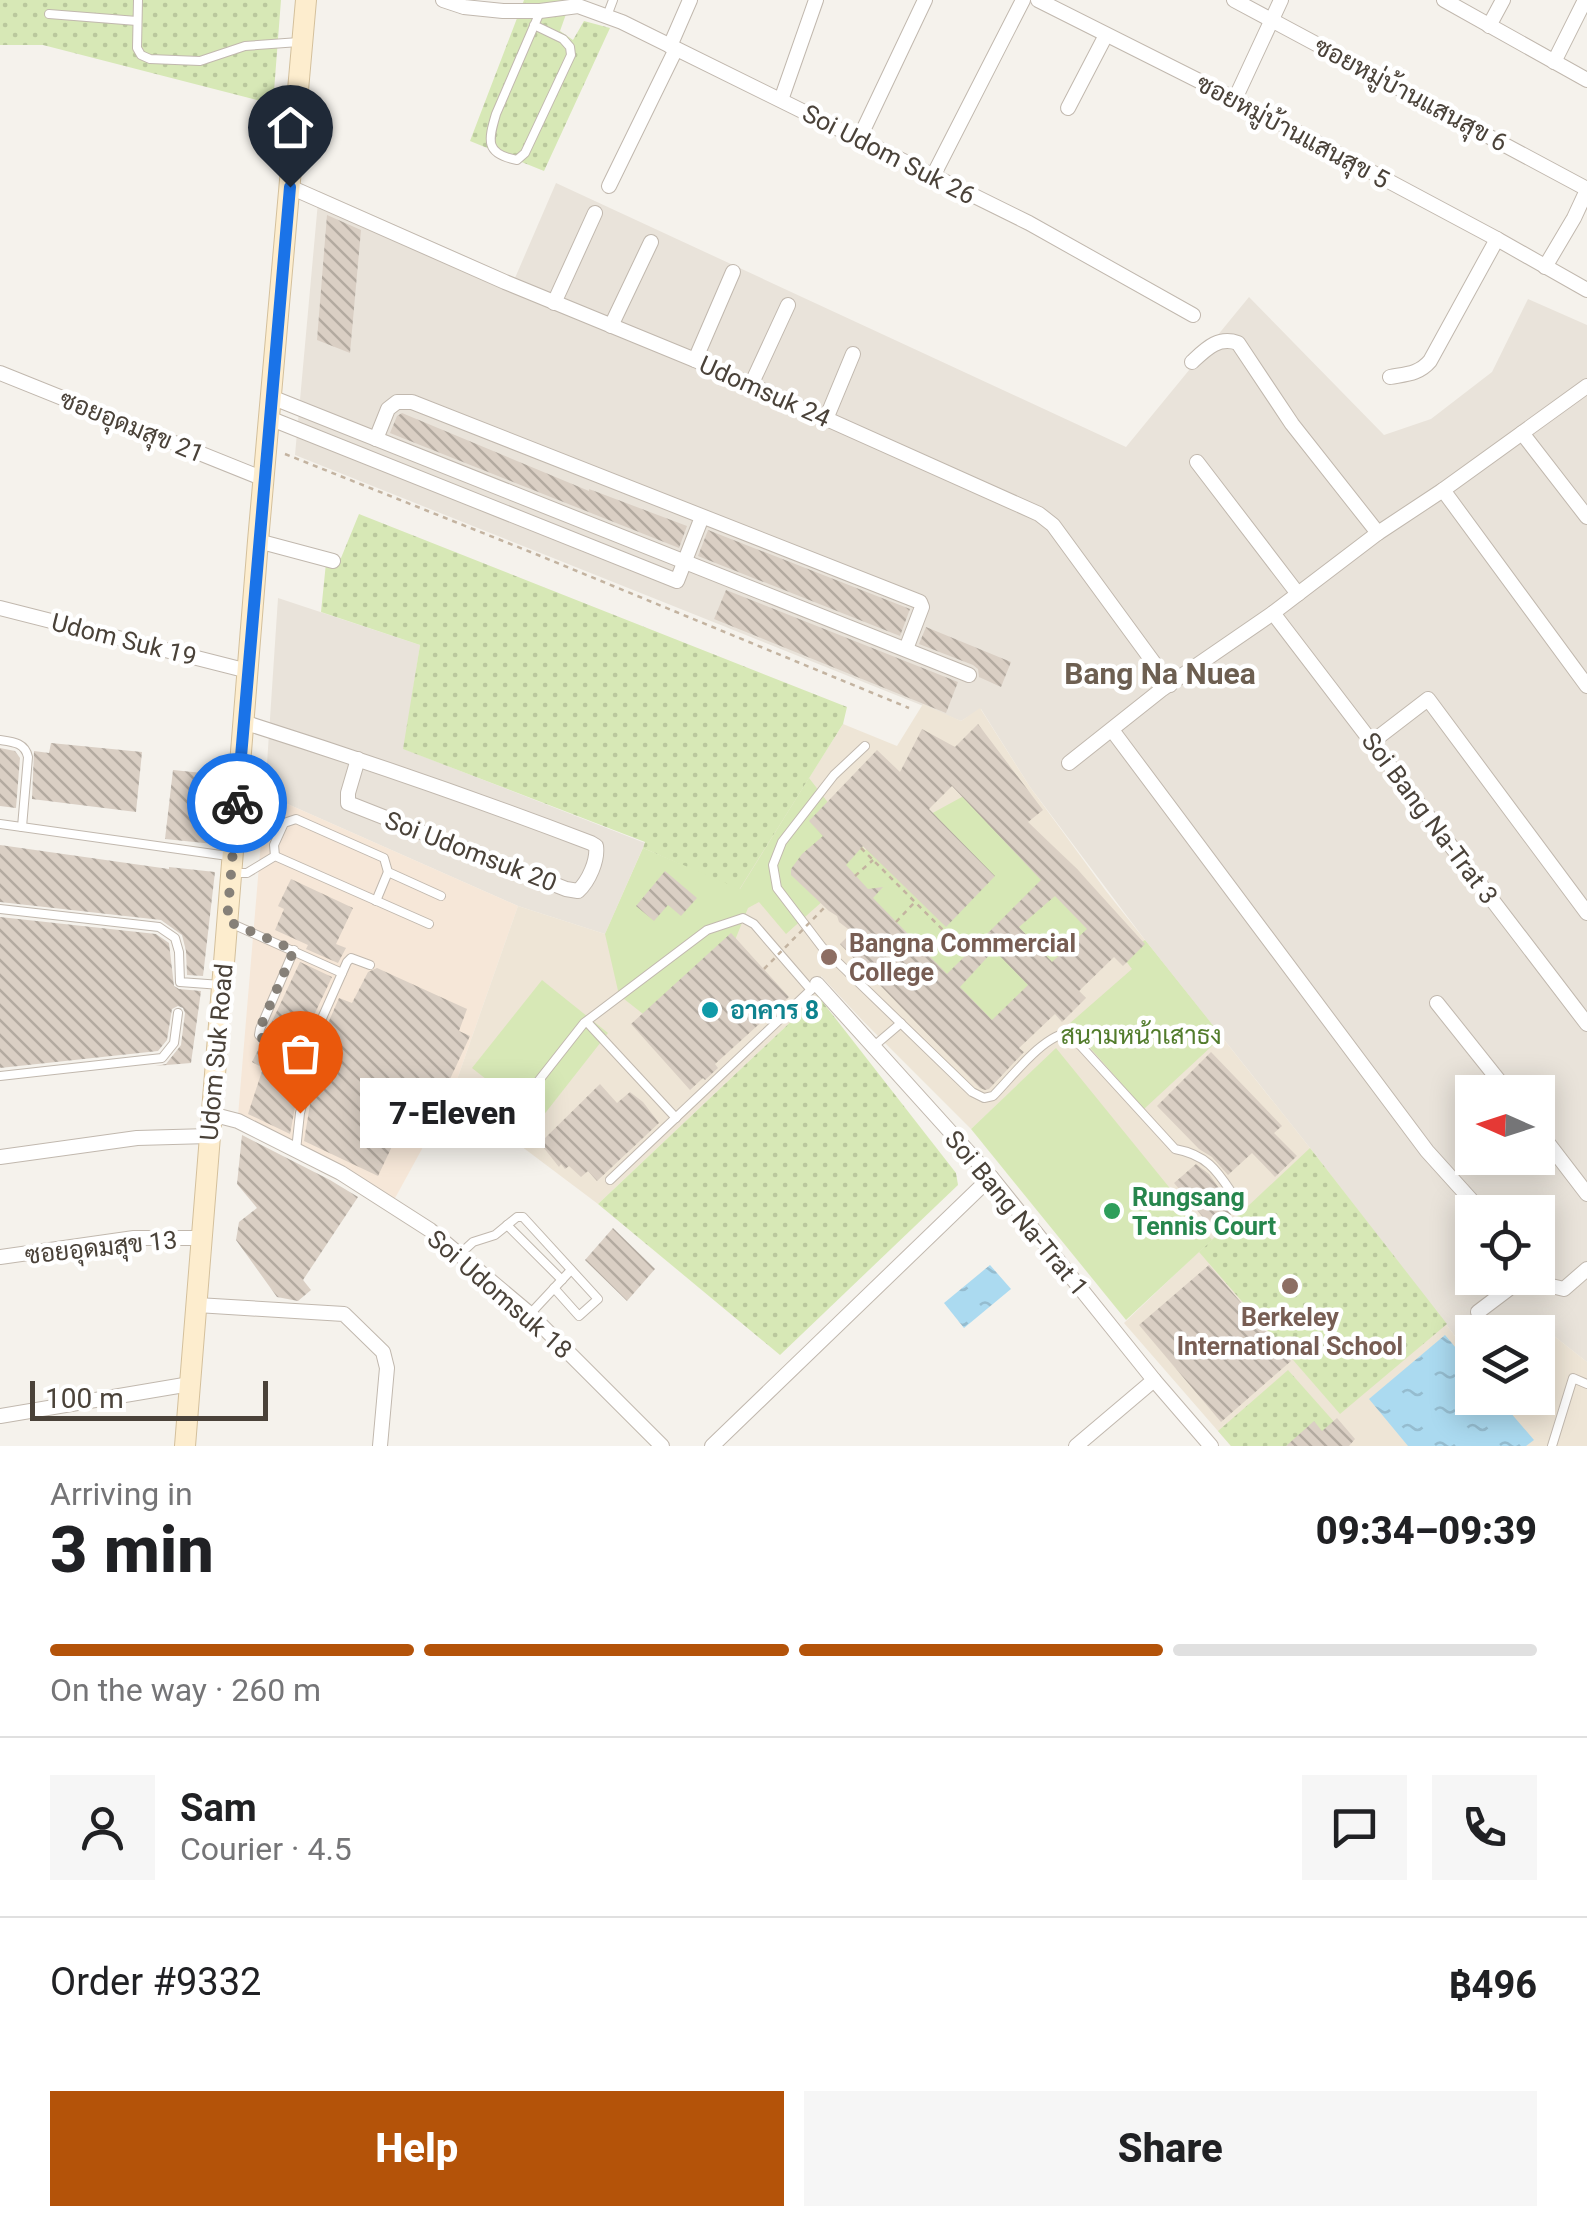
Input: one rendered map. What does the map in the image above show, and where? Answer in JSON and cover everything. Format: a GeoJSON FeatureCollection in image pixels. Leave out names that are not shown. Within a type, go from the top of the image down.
{"type":"FeatureCollection","features":[{"type":"Feature","properties":{"kind":"main road","name":"Udom Suk Road"},"geometry":{"type":"LineString","coordinates":[[185,1446],[306,0]]}},
{"type":"Feature","properties":{"kind":"street","name":"Soi Udom Suk 26"},"geometry":{"type":"LineString","coordinates":[[443,0],[537,18],[580,3],[1028,224],[1193,316]]}},
{"type":"Feature","properties":{"kind":"street"},"geometry":{"type":"LineString","coordinates":[[610,186],[690,0]]}},
{"type":"Feature","properties":{"kind":"street"},"geometry":{"type":"LineString","coordinates":[[781,100],[816,0]]}},
{"type":"Feature","properties":{"kind":"street"},"geometry":{"type":"LineString","coordinates":[[859,140],[925,0]]}},
{"type":"Feature","properties":{"kind":"street"},"geometry":{"type":"LineString","coordinates":[[933,176],[1023,0]]}},
{"type":"Feature","properties":{"kind":"street","name":"ซอยหมู่บ้านแสนสุข 5"},"geometry":{"type":"LineString","coordinates":[[1038,0],[1234,99],[1587,290]]}},
{"type":"Feature","properties":{"kind":"street","name":"ซอยหมู่บ้านแสนสุข 6"},"geometry":{"type":"LineString","coordinates":[[1234,0],[1587,189],[1545,266]]}},
{"type":"Feature","properties":{"kind":"street"},"geometry":{"type":"LineString","coordinates":[[1234,99],[1280,0]]}},
{"type":"Feature","properties":{"kind":"street"},"geometry":{"type":"LineString","coordinates":[[1444,0],[1587,80]]}},
{"type":"Feature","properties":{"kind":"street"},"geometry":{"type":"LineString","coordinates":[[1489,26],[1502,0]]}},
{"type":"Feature","properties":{"kind":"street"},"geometry":{"type":"LineString","coordinates":[[1554,62],[1585,0]]}},
{"type":"Feature","properties":{"kind":"street"},"geometry":{"type":"LineString","coordinates":[[1068,108],[1106,35]]}},
{"type":"Feature","properties":{"kind":"street","name":"Udomsuk 24"},"geometry":{"type":"LineString","coordinates":[[290,187],[695,360],[1039,514],[1053,524],[1170,684]]}},
{"type":"Feature","properties":{"kind":"street"},"geometry":{"type":"LineString","coordinates":[[554,302],[595,213]]}},
{"type":"Feature","properties":{"kind":"street"},"geometry":{"type":"LineString","coordinates":[[1390,376],[1417,372],[1430,361],[1497,239]]}},
{"type":"Feature","properties":{"kind":"street"},"geometry":{"type":"LineString","coordinates":[[611,326],[651,242]]}},
{"type":"Feature","properties":{"kind":"street"},"geometry":{"type":"LineString","coordinates":[[695,360],[733,272]]}},
{"type":"Feature","properties":{"kind":"street"},"geometry":{"type":"LineString","coordinates":[[751,385],[788,305]]}},
{"type":"Feature","properties":{"kind":"street"},"geometry":{"type":"LineString","coordinates":[[1192,362],[1219,341],[1238,342],[1292,424],[1378,533]]}},
{"type":"Feature","properties":{"kind":"street"},"geometry":{"type":"LineString","coordinates":[[826,419],[853,354]]}},
{"type":"Feature","properties":{"kind":"street","name":"ซอยอุดมสุข 21"},"geometry":{"type":"LineString","coordinates":[[0,373],[264,479]]}},
{"type":"Feature","properties":{"kind":"street"},"geometry":{"type":"LineString","coordinates":[[1069,763],[1170,684],[1587,386]]}},
{"type":"Feature","properties":{"kind":"street"},"geometry":{"type":"LineString","coordinates":[[359,454],[388,410],[397,402],[412,402],[920,602],[922,607],[906,649]]}},
{"type":"Feature","properties":{"kind":"street"},"geometry":{"type":"LineString","coordinates":[[270,408],[372,437],[969,675]]}},
{"type":"Feature","properties":{"kind":"street"},"geometry":{"type":"LineString","coordinates":[[270,408],[359,454],[677,581],[702,517]]}},
{"type":"Feature","properties":{"kind":"street"},"geometry":{"type":"LineString","coordinates":[[1522,432],[1587,517]]}},
{"type":"Feature","properties":{"kind":"street"},"geometry":{"type":"LineString","coordinates":[[1197,462],[1298,594]]}},
{"type":"Feature","properties":{"kind":"street"},"geometry":{"type":"LineString","coordinates":[[1442,490],[1587,686]]}},
{"type":"Feature","properties":{"kind":"street"},"geometry":{"type":"LineString","coordinates":[[258,541],[333,561]]}},
{"type":"Feature","properties":{"kind":"street","name":"Udom Suk 19"},"geometry":{"type":"LineString","coordinates":[[0,608],[248,671]]}},
{"type":"Feature","properties":{"kind":"street","name":"Soi Bang Na-Trat 3"},"geometry":{"type":"LineString","coordinates":[[1273,612],[1587,1024]]}},
{"type":"Feature","properties":{"kind":"street"},"geometry":{"type":"LineString","coordinates":[[1372,742],[1428,699],[1587,913]]}},
{"type":"Feature","properties":{"kind":"street","name":"Soi Udomsuk 20"},"geometry":{"type":"LineString","coordinates":[[243,722],[358,759],[476,799],[591,843],[596,846],[597,856],[584,885],[578,890],[566,889],[348,803],[358,759]]}},
{"type":"Feature","properties":{"kind":"street"},"geometry":{"type":"LineString","coordinates":[[1112,730],[1427,1151],[1467,1195]]}},
{"type":"Feature","properties":{"kind":"street","name":"Soi Bang Na-Trat 1"},"geometry":{"type":"LineString","coordinates":[[814,987],[874,1046],[991,1177],[1211,1446]]}},
{"type":"Feature","properties":{"kind":"street"},"geometry":{"type":"LineString","coordinates":[[1437,1003],[1494,1075]]}},
{"type":"Feature","properties":{"kind":"street","name":"Soi Udomsuk 18"},"geometry":{"type":"LineString","coordinates":[[211,1114],[238,1121],[341,1173],[430,1230],[530,1314],[662,1446]]}},
{"type":"Feature","properties":{"kind":"street"},"geometry":{"type":"LineString","coordinates":[[0,1157],[137,1138],[209,1136]]}},
{"type":"Feature","properties":{"kind":"street"},"geometry":{"type":"LineString","coordinates":[[1555,1152],[1587,1194]]}},
{"type":"Feature","properties":{"kind":"street"},"geometry":{"type":"LineString","coordinates":[[712,1446],[991,1177]]}},
{"type":"Feature","properties":{"kind":"street","name":"ซอยอุดมสุข 13"},"geometry":{"type":"LineString","coordinates":[[0,1257],[134,1238],[202,1238]]}},
{"type":"Feature","properties":{"kind":"street"},"geometry":{"type":"LineString","coordinates":[[1555,1287],[1564,1290],[1587,1269]]}},
{"type":"Feature","properties":{"kind":"street"},"geometry":{"type":"LineString","coordinates":[[1478,1312],[1500,1295]]}},
{"type":"Feature","properties":{"kind":"street"},"geometry":{"type":"LineString","coordinates":[[196,1305],[344,1314],[382,1352],[387,1368],[380,1446]]}},
{"type":"Feature","properties":{"kind":"street"},"geometry":{"type":"LineString","coordinates":[[1076,1446],[1154,1380]]}},
{"type":"Feature","properties":{"kind":"street"},"geometry":{"type":"LineString","coordinates":[[0,1416],[190,1384]]}},
{"type":"Feature","properties":{"kind":"lane"},"geometry":{"type":"LineString","coordinates":[[138,0],[137,48],[141,55],[150,58],[200,62],[245,46],[303,42]]}},
{"type":"Feature","properties":{"kind":"lane"},"geometry":{"type":"LineString","coordinates":[[607,16],[613,0]]}},
{"type":"Feature","properties":{"kind":"lane"},"geometry":{"type":"LineString","coordinates":[[50,14],[137,21]]}},
{"type":"Feature","properties":{"kind":"lane"},"geometry":{"type":"LineString","coordinates":[[537,18],[563,39],[571,55],[525,153],[511,160],[494,152],[491,131],[537,18]]}},
{"type":"Feature","properties":{"kind":"lane"},"geometry":{"type":"LineString","coordinates":[[0,740],[21,744],[26,749],[22,827]]}},
{"type":"Feature","properties":{"kind":"lane"},"geometry":{"type":"LineString","coordinates":[[865,746],[834,775],[782,842],[773,865],[777,888],[822,947],[972,1092],[984,1098],[993,1096],[1048,1040],[1069,1034],[1176,1149],[1195,1152],[1207,1160],[1241,1206]]}},
{"type":"Feature","properties":{"kind":"lane"},"geometry":{"type":"LineString","coordinates":[[237,794],[254,815],[284,823],[296,819],[384,858],[388,872],[376,901]]}},
{"type":"Feature","properties":{"kind":"lane"},"geometry":{"type":"LineString","coordinates":[[276,856],[274,845],[284,823]]}},
{"type":"Feature","properties":{"kind":"lane"},"geometry":{"type":"LineString","coordinates":[[0,824],[231,865],[246,873],[276,856]]}},
{"type":"Feature","properties":{"kind":"lane"},"geometry":{"type":"LineString","coordinates":[[276,856],[429,924]]}},
{"type":"Feature","properties":{"kind":"lane"},"geometry":{"type":"LineString","coordinates":[[388,872],[441,896]]}},
{"type":"Feature","properties":{"kind":"lane"},"geometry":{"type":"LineString","coordinates":[[0,910],[159,927],[175,938],[180,982],[221,985]]}},
{"type":"Feature","properties":{"kind":"lane"},"geometry":{"type":"LineString","coordinates":[[526,1098],[587,1022],[707,930],[743,918],[754,924],[814,987],[610,1180]]}},
{"type":"Feature","properties":{"kind":"lane"},"geometry":{"type":"LineString","coordinates":[[227,921],[342,973]]}},
{"type":"Feature","properties":{"kind":"lane"},"geometry":{"type":"LineString","coordinates":[[294,950],[259,1035],[300,1055],[307,1052]]}},
{"type":"Feature","properties":{"kind":"lane"},"geometry":{"type":"LineString","coordinates":[[296,1150],[305,1094],[298,1088],[309,1064],[307,1052],[350,958],[370,965]]}},
{"type":"Feature","properties":{"kind":"lane"},"geometry":{"type":"LineString","coordinates":[[0,1076],[162,1058],[174,1043],[178,1013]]}},
{"type":"Feature","properties":{"kind":"lane"},"geometry":{"type":"LineString","coordinates":[[587,1022],[676,1118]]}},
{"type":"Feature","properties":{"kind":"lane"},"geometry":{"type":"LineString","coordinates":[[874,1046],[901,1023]]}},
{"type":"Feature","properties":{"kind":"lane"},"geometry":{"type":"LineString","coordinates":[[460,1254],[472,1242],[495,1235],[516,1217],[523,1217],[598,1298],[580,1316],[554,1288]]}},
{"type":"Feature","properties":{"kind":"lane"},"geometry":{"type":"LineString","coordinates":[[506,1225],[562,1280]]}},
{"type":"Feature","properties":{"kind":"lane"},"geometry":{"type":"LineString","coordinates":[[530,1314],[572,1270]]}},
{"type":"Feature","properties":{"kind":"lane"},"geometry":{"type":"LineString","coordinates":[[1552,1446],[1573,1378],[1587,1384]]}},
{"type":"Feature","properties":{"kind":"path"},"geometry":{"type":"LineString","coordinates":[[267,446],[909,708]]}},
{"type":"Feature","properties":{"kind":"path"},"geometry":{"type":"LineString","coordinates":[[862,848],[967,954]]}},
{"type":"Feature","properties":{"kind":"path"},"geometry":{"type":"LineString","coordinates":[[856,876],[873,860]]}},
{"type":"Feature","properties":{"kind":"path"},"geometry":{"type":"LineString","coordinates":[[896,922],[916,902]]}},
{"type":"Feature","properties":{"kind":"path"},"geometry":{"type":"LineString","coordinates":[[764,969],[824,907]]}},
{"type":"Feature","properties":{"kind":"shaded area"},"geometry":{"type":"Polygon","coordinates":[[[556,183],[1126,447],[1249,297],[1384,435],[1431,419],[1492,372],[1528,299],[1587,325],[1587,1362],[1555,1337],[1555,1315],[1455,1315],[1455,1336],[1145,940],[1030,787],[981,709],[961,721],[295,455],[319,191],[515,278],[556,183]]]}},
{"type":"Feature","properties":{"kind":"shaded area"},"geometry":{"type":"Polygon","coordinates":[[[278,598],[420,645],[404,749],[645,843],[605,934],[518,906],[265,794],[278,598]]]}},
{"type":"Feature","properties":{"kind":"shaded area","name":"Bangna Commercial College"},"geometry":{"type":"Polygon","coordinates":[[[923,704],[961,721],[980,708],[1030,787],[1106,891],[1455,1336],[1455,1415],[1555,1415],[1555,1337],[1587,1362],[1587,1446],[1231,1446],[1124,1323],[1211,1240],[1056,1049],[971,1129],[821,976],[818,996],[598,1204],[452,1094],[518,906],[605,934],[643,848],[739,889],[843,724],[897,746],[923,704]]]}},
{"type":"Feature","properties":{"kind":"shaded area"},"geometry":{"type":"Polygon","coordinates":[[[265,794],[518,906],[452,1094],[394,1200],[238,1116],[265,794]]]}},
{"type":"Feature","properties":{"kind":"green space"},"geometry":{"type":"Polygon","coordinates":[[[0,0],[281,0],[273,104],[43,45],[0,45],[0,0]]]}},
{"type":"Feature","properties":{"kind":"green space"},"geometry":{"type":"Polygon","coordinates":[[[524,0],[571,0],[560,31],[573,40],[584,21],[610,28],[544,171],[470,141],[524,0]]]}},
{"type":"Feature","properties":{"kind":"green space"},"geometry":{"type":"Polygon","coordinates":[[[359,514],[847,707],[843,724],[739,890],[643,848],[645,842],[403,749],[420,645],[321,612],[327,553],[341,558],[359,514]]]}},
{"type":"Feature","properties":{"kind":"green space"},"geometry":{"type":"Polygon","coordinates":[[[809,778],[865,850],[971,792],[1094,923],[989,1025],[844,882],[786,934],[759,902],[748,908],[733,945],[652,1021],[619,995],[605,934],[643,848],[740,889],[809,778]]]}},
{"type":"Feature","properties":{"kind":"green space","name":"สนามหน้าเสาธง"},"geometry":{"type":"Polygon","coordinates":[[[1145,940],[1223,1038],[1144,1109],[1069,1024],[1132,969],[1122,956],[1145,940]]]}},
{"type":"Feature","properties":{"kind":"green space"},"geometry":{"type":"Polygon","coordinates":[[[542,980],[608,1033],[539,1121],[472,1068],[542,980]]]}},
{"type":"Feature","properties":{"kind":"green space"},"geometry":{"type":"Polygon","coordinates":[[[818,996],[956,1173],[958,1185],[780,1355],[598,1204],[818,996]]]}},
{"type":"Feature","properties":{"kind":"green space","name":"Rungsang Tennis Court"},"geometry":{"type":"Polygon","coordinates":[[[1056,1048],[1212,1240],[1126,1320],[971,1129],[1056,1048]]]}},
{"type":"Feature","properties":{"kind":"green space"},"geometry":{"type":"Polygon","coordinates":[[[1310,1148],[1447,1324],[1340,1414],[1199,1252],[1310,1148]]]}},
{"type":"Feature","properties":{"kind":"green space"},"geometry":{"type":"Polygon","coordinates":[[[1288,1370],[1336,1424],[1308,1446],[1231,1446],[1218,1431],[1288,1370]]]}},
{"type":"Feature","properties":{"kind":"water"},"geometry":{"type":"Polygon","coordinates":[[[990,1265],[1011,1289],[964,1328],[944,1303],[990,1265]]]}},
{"type":"Feature","properties":{"kind":"water"},"geometry":{"type":"Polygon","coordinates":[[[1445,1335],[1455,1347],[1455,1415],[1513,1415],[1534,1440],[1526,1446],[1408,1446],[1369,1399],[1445,1335]]]}},
{"type":"Feature","properties":{"kind":"building"},"geometry":{"type":"Polygon","coordinates":[[[327,215],[361,230],[350,353],[317,340],[327,215]]]}},
{"type":"Feature","properties":{"kind":"building"},"geometry":{"type":"Polygon","coordinates":[[[402,413],[589,491],[687,526],[679,548],[390,433],[402,413]]]}},
{"type":"Feature","properties":{"kind":"building"},"geometry":{"type":"Polygon","coordinates":[[[708,530],[910,609],[900,636],[698,556],[708,530]]]}},
{"type":"Feature","properties":{"kind":"building"},"geometry":{"type":"Polygon","coordinates":[[[726,590],[958,682],[946,713],[714,619],[726,590]]]}},
{"type":"Feature","properties":{"kind":"building"},"geometry":{"type":"Polygon","coordinates":[[[926,627],[1011,662],[1001,687],[979,677],[973,665],[919,644],[926,627]]]}},
{"type":"Feature","properties":{"kind":"building"},"geometry":{"type":"Polygon","coordinates":[[[978,724],[1043,810],[1028,822],[1145,944],[1123,966],[1114,957],[1079,991],[1086,998],[1062,1022],[1055,1014],[1019,1048],[1024,1052],[985,1090],[840,944],[852,932],[791,875],[802,854],[823,836],[809,821],[877,750],[900,772],[922,729],[955,747],[978,724]],[[952,786],[929,809],[995,876],[946,927],[863,846],[846,865],[868,889],[883,887],[873,898],[947,974],[1041,880],[952,786]],[[1055,896],[1019,927],[1052,962],[1087,929],[1055,896]],[[994,950],[960,987],[992,1020],[1028,985],[994,950]]]}},
{"type":"Feature","properties":{"kind":"building"},"geometry":{"type":"Polygon","coordinates":[[[51,743],[142,752],[136,812],[32,799],[34,751],[49,753],[51,743]]]}},
{"type":"Feature","properties":{"kind":"building"},"geometry":{"type":"Polygon","coordinates":[[[0,748],[15,751],[20,758],[16,808],[0,806],[0,748]]]}},
{"type":"Feature","properties":{"kind":"building"},"geometry":{"type":"Polygon","coordinates":[[[173,770],[222,775],[214,844],[165,839],[173,770]]]}},
{"type":"Feature","properties":{"kind":"building"},"geometry":{"type":"Polygon","coordinates":[[[0,845],[215,872],[203,976],[187,975],[182,935],[161,920],[0,902],[0,845]]]}},
{"type":"Feature","properties":{"kind":"building"},"geometry":{"type":"Polygon","coordinates":[[[665,871],[697,898],[681,916],[668,905],[654,921],[636,906],[665,871]]]}},
{"type":"Feature","properties":{"kind":"building"},"geometry":{"type":"Polygon","coordinates":[[[291,879],[353,908],[336,944],[346,948],[338,963],[275,930],[284,909],[278,906],[291,879]]]}},
{"type":"Feature","properties":{"kind":"building"},"geometry":{"type":"Polygon","coordinates":[[[0,917],[156,934],[169,943],[174,986],[201,991],[191,1063],[155,1066],[166,1064],[181,1045],[185,1013],[178,1006],[172,1009],[167,1040],[158,1051],[0,1068],[0,917]]]}},
{"type":"Feature","properties":{"kind":"building","name":"อาคาร 8"},"geometry":{"type":"Polygon","coordinates":[[[731,933],[789,997],[715,1064],[718,1068],[690,1090],[631,1024],[731,933]]]}},
{"type":"Feature","properties":{"kind":"building"},"geometry":{"type":"Polygon","coordinates":[[[300,962],[332,977],[299,1047],[267,1032],[300,962]]]}},
{"type":"Feature","properties":{"kind":"building"},"geometry":{"type":"Polygon","coordinates":[[[377,968],[467,1009],[459,1031],[470,1036],[425,1133],[403,1123],[378,1176],[304,1141],[312,1092],[328,1058],[316,1051],[339,998],[352,1003],[368,972],[377,968]]]}},
{"type":"Feature","properties":{"kind":"building"},"geometry":{"type":"Polygon","coordinates":[[[260,1046],[293,1061],[279,1090],[297,1097],[290,1134],[248,1114],[263,1068],[252,1062],[260,1046]]]}},
{"type":"Feature","properties":{"kind":"building"},"geometry":{"type":"Polygon","coordinates":[[[1211,1052],[1282,1126],[1274,1133],[1297,1156],[1275,1177],[1252,1153],[1228,1175],[1157,1106],[1211,1052]]]}},
{"type":"Feature","properties":{"kind":"building"},"geometry":{"type":"Polygon","coordinates":[[[600,1084],[617,1103],[630,1092],[659,1123],[597,1181],[588,1171],[581,1177],[569,1166],[559,1167],[540,1143],[600,1084]]]}},
{"type":"Feature","properties":{"kind":"building"},"geometry":{"type":"Polygon","coordinates":[[[242,1135],[358,1197],[303,1280],[311,1290],[298,1301],[277,1297],[236,1240],[239,1222],[257,1208],[237,1184],[242,1135]]]}},
{"type":"Feature","properties":{"kind":"building"},"geometry":{"type":"Polygon","coordinates":[[[1196,1164],[1209,1174],[1235,1211],[1213,1229],[1174,1183],[1196,1164]]]}},
{"type":"Feature","properties":{"kind":"building"},"geometry":{"type":"Polygon","coordinates":[[[613,1228],[655,1269],[627,1301],[585,1260],[613,1228]]]}},
{"type":"Feature","properties":{"kind":"building"},"geometry":{"type":"Polygon","coordinates":[[[1209,1265],[1291,1361],[1221,1422],[1139,1325],[1209,1265]]]}},
{"type":"Feature","properties":{"kind":"building"},"geometry":{"type":"Polygon","coordinates":[[[1337,1418],[1355,1439],[1349,1446],[1286,1446],[1314,1421],[1322,1431],[1337,1418]]]}},
{"type":"Feature","properties":{"kind":"way so far"},"geometry":{"type":"LineString","coordinates":[[237,803],[227,921],[294,950],[259,1035],[300,1055],[307,1052],[309,1064],[298,1088],[305,1094],[300,1113]]}},
{"type":"Feature","properties":{"kind":"place","name":"Bangna Commercial College"},"geometry":{"type":"Point","coordinates":[829,957]}},
{"type":"Feature","properties":{"kind":"place","name":"อาคาร 8"},"geometry":{"type":"Point","coordinates":[710,1010]}},
{"type":"Feature","properties":{"kind":"place","name":"7-Eleven"},"geometry":{"type":"Point","coordinates":[300,1113]}},
{"type":"Feature","properties":{"kind":"place","name":"Rungsang Tennis Court"},"geometry":{"type":"Point","coordinates":[1112,1211]}},
{"type":"Feature","properties":{"kind":"place","name":"Berkeley International School"},"geometry":{"type":"Point","coordinates":[1290,1286]}},
{"type":"Feature","properties":{"kind":"district","name":"Bang Na Nuea"},"geometry":{"type":"Point","coordinates":[1160,674]}},
{"type":"Feature","properties":{"kind":"route"},"geometry":{"type":"LineString","coordinates":[[237,803],[290,187]]}}]}
